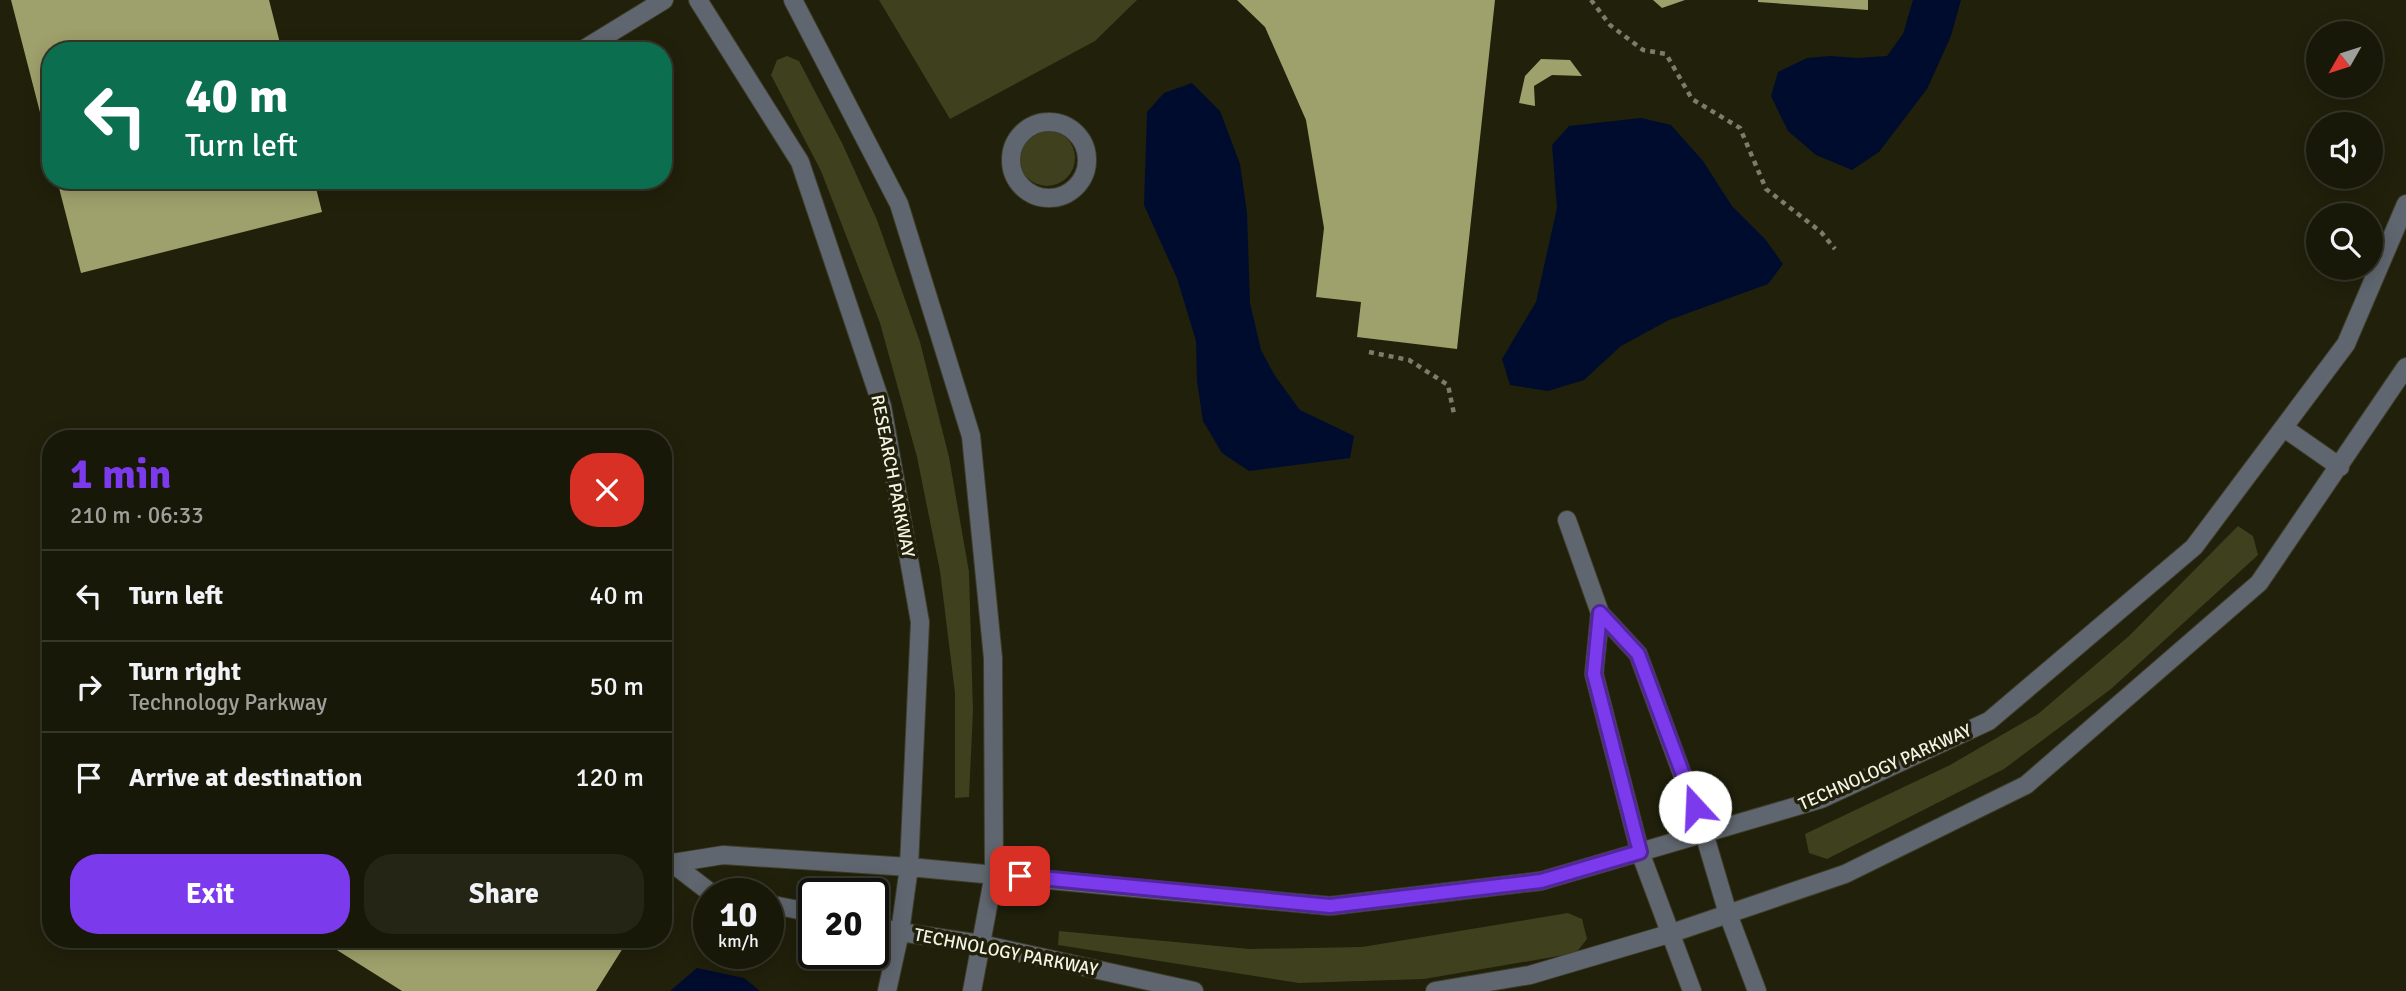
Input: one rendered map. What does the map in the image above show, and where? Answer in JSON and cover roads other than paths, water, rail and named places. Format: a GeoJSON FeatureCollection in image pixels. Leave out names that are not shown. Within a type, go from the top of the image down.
{"type":"FeatureCollection","features":[{"type":"Feature","properties":{"kind":"street"},"geometry":{"type":"LineString","coordinates":[[596,42],[664,0]]}},
{"type":"Feature","properties":{"kind":"street","name":"RESEARCH PARKWAY"},"geometry":{"type":"LineString","coordinates":[[698,0],[800,162],[882,406],[920,622],[909,867],[900,932],[887,991]]}},
{"type":"Feature","properties":{"kind":"street"},"geometry":{"type":"LineString","coordinates":[[793,0],[899,204],[971,436],[993,657],[994,874],[972,991]]}},
{"type":"Feature","properties":{"kind":"street"},"geometry":{"type":"LineString","coordinates":[[1043,122],[1056,122],[1079,135],[1085,146],[1088,159],[1086,172],[1080,183],[1070,192],[1059,197],[1046,198],[1035,195],[1016,180],[1011,156],[1021,134],[1031,127],[1043,122]]}},
{"type":"Feature","properties":{"kind":"street","name":"TECHNOLOGY PARKWAY"},"geometry":{"type":"LineString","coordinates":[[672,860],[723,855],[909,867],[1330,906],[1541,881],[1821,799],[1989,721],[2194,547],[2346,344],[2406,204]]}},
{"type":"Feature","properties":{"kind":"street"},"geometry":{"type":"LineString","coordinates":[[1435,991],[1530,975],[1672,933],[1845,874],[2026,785],[2259,583],[2406,367]]}},
{"type":"Feature","properties":{"kind":"street"},"geometry":{"type":"LineString","coordinates":[[2284,428],[2340,467]]}},
{"type":"Feature","properties":{"kind":"street"},"geometry":{"type":"LineString","coordinates":[[1567,520],[1600,613],[1638,654],[1704,833],[1728,914],[1757,991]]}},
{"type":"Feature","properties":{"kind":"street"},"geometry":{"type":"LineString","coordinates":[[1600,613],[1594,674],[1640,852],[1692,991]]}},
{"type":"Feature","properties":{"kind":"street"},"geometry":{"type":"LineString","coordinates":[[672,863],[693,879]]}},
{"type":"Feature","properties":{"kind":"street","name":"TECHNOLOGY PARKWAY"},"geometry":{"type":"LineString","coordinates":[[889,930],[981,944],[1194,991]]}},
{"type":"Feature","properties":{"kind":"water"},"geometry":{"type":"Polygon","coordinates":[[[1913,0],[1961,0],[1951,36],[1927,89],[1879,152],[1852,170],[1816,155],[1788,131],[1771,96],[1778,72],[1807,58],[1887,56],[1903,34],[1913,0]]]}},
{"type":"Feature","properties":{"kind":"water"},"geometry":{"type":"Polygon","coordinates":[[[1192,83],[1220,111],[1240,164],[1247,213],[1250,303],[1261,350],[1275,376],[1300,410],[1354,436],[1350,458],[1249,471],[1222,453],[1203,421],[1197,381],[1196,341],[1177,278],[1144,205],[1147,112],[1164,93],[1192,83]]]}},
{"type":"Feature","properties":{"kind":"water"},"geometry":{"type":"Polygon","coordinates":[[[1641,118],[1671,125],[1703,161],[1732,206],[1765,239],[1783,264],[1768,284],[1669,320],[1621,346],[1584,380],[1548,391],[1510,385],[1502,359],[1536,302],[1557,208],[1552,145],[1569,126],[1641,118]]]}},
{"type":"Feature","properties":{"kind":"water"},"geometry":{"type":"Polygon","coordinates":[[[696,969],[702,969],[744,978],[760,991],[670,991],[696,969]]]}}]}
